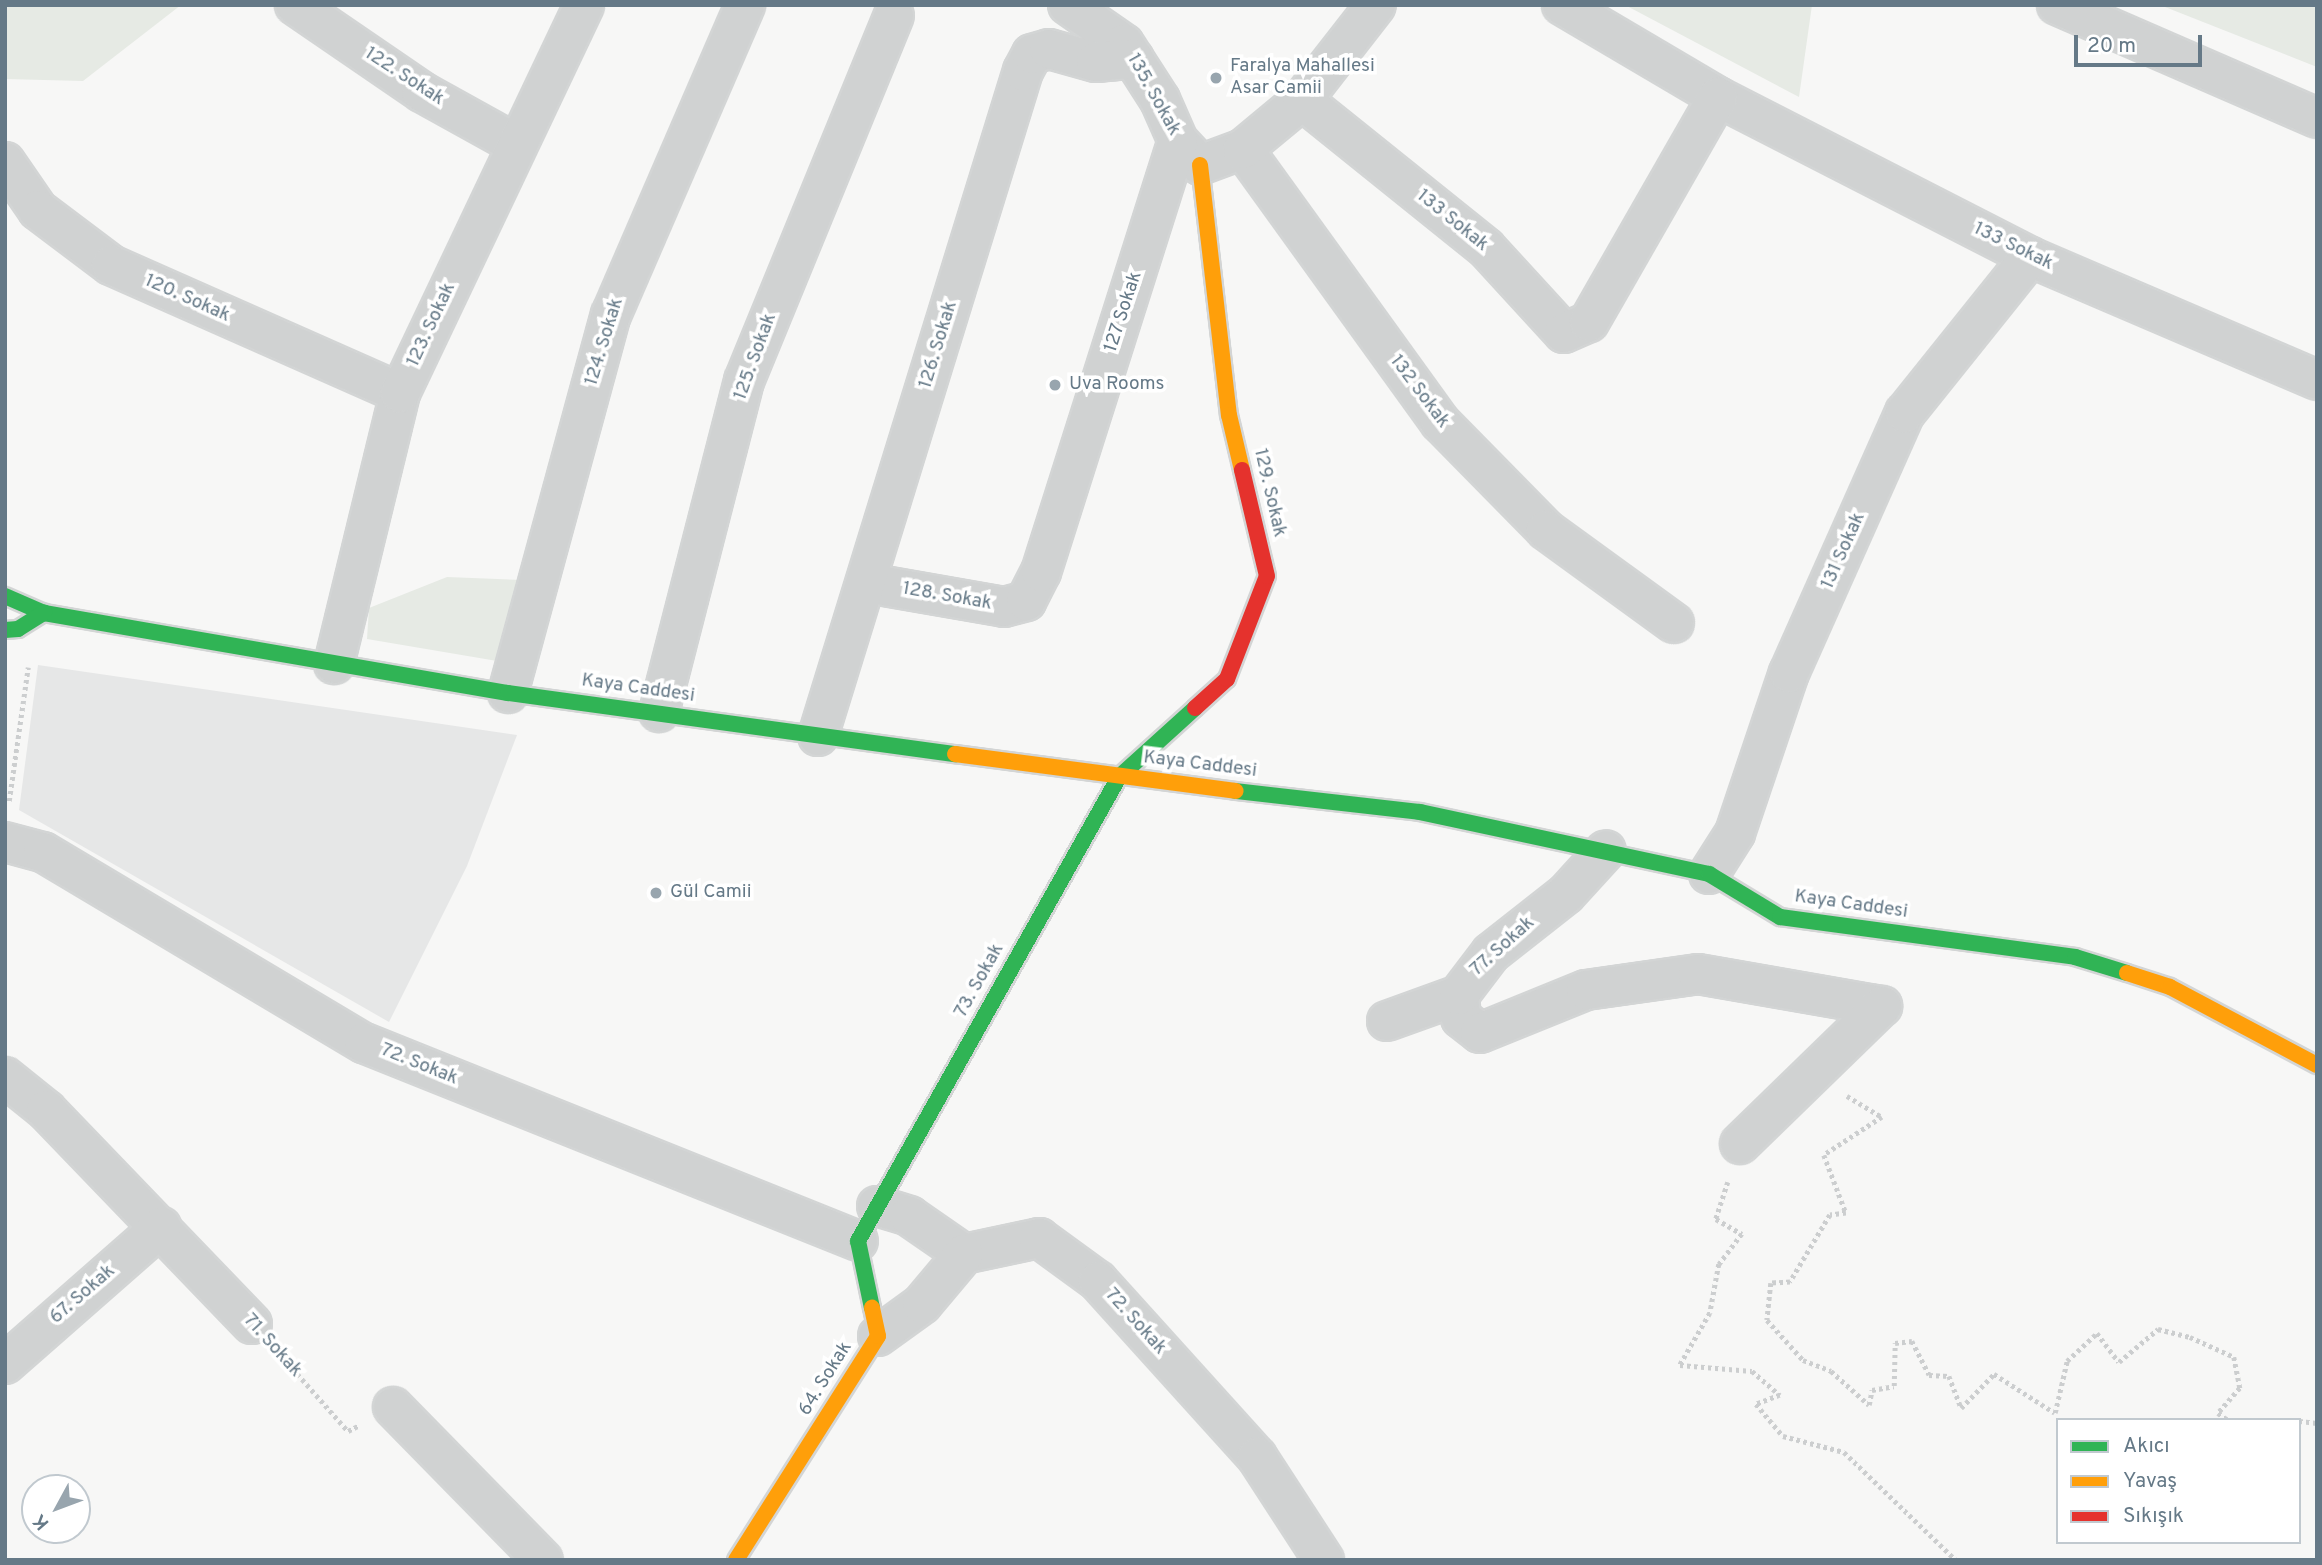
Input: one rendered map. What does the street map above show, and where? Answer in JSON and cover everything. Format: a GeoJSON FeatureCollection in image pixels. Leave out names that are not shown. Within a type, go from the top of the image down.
{"type":"FeatureCollection","features":[{"type":"Feature","properties":{"kind":"street","name":"122. Sokak"},"geometry":{"type":"LineString","coordinates":[[295,5],[422,92],[516,144]]}},
{"type":"Feature","properties":{"kind":"street","name":"123. Sokak"},"geometry":{"type":"LineString","coordinates":[[334,664],[400,393],[584,5]]}},
{"type":"Feature","properties":{"kind":"street","name":"124. Sokak"},"geometry":{"type":"LineString","coordinates":[[508,693],[611,315],[744,5]]}},
{"type":"Feature","properties":{"kind":"street","name":"135. Sokak"},"geometry":{"type":"LineString","coordinates":[[1069,5],[1125,44],[1189,153]]}},
{"type":"Feature","properties":{"kind":"street"},"geometry":{"type":"LineString","coordinates":[[1189,153],[1243,149],[1302,100],[1376,5]]}},
{"type":"Feature","properties":{"kind":"street","name":"133 Sokak"},"geometry":{"type":"LineString","coordinates":[[1562,5],[1718,97],[2030,257],[2317,380]]}},
{"type":"Feature","properties":{"kind":"street"},"geometry":{"type":"LineString","coordinates":[[2057,5],[2317,118]]}},
{"type":"Feature","properties":{"kind":"street","name":"125. Sokak"},"geometry":{"type":"LineString","coordinates":[[659,712],[744,381],[894,16]]}},
{"type":"Feature","properties":{"kind":"street","name":"126. Sokak"},"geometry":{"type":"LineString","coordinates":[[818,736],[1023,71],[1032,54],[1049,49],[1096,62],[1133,59]]}},
{"type":"Feature","properties":{"kind":"street","name":"133 Sokak"},"geometry":{"type":"LineString","coordinates":[[1302,100],[1486,248],[1564,333],[1589,322],[1718,97]]}},
{"type":"Feature","properties":{"kind":"street","name":"132 Sokak"},"geometry":{"type":"LineString","coordinates":[[1243,149],[1440,422],[1546,530],[1674,623]]}},
{"type":"Feature","properties":{"kind":"street","name":"127 Sokak"},"geometry":{"type":"LineString","coordinates":[[1026,601],[1041,572],[1189,153]]}},
{"type":"Feature","properties":{"kind":"street","name":"129. Sokak"},"geometry":{"type":"LineString","coordinates":[[1119,777],[1227,679],[1267,576],[1229,415],[1189,153]]}},
{"type":"Feature","properties":{"kind":"street","name":"120. Sokak"},"geometry":{"type":"LineString","coordinates":[[5,162],[38,209],[111,265],[400,393]]}},
{"type":"Feature","properties":{"kind":"street","name":"131 Sokak"},"geometry":{"type":"LineString","coordinates":[[1709,874],[1735,833],[1789,673],[1905,413],[2030,257]]}},
{"type":"Feature","properties":{"kind":"street","name":"128. Sokak"},"geometry":{"type":"LineString","coordinates":[[867,583],[1004,607],[1026,601]]}},
{"type":"Feature","properties":{"kind":"street","name":"Kaya Caddesi"},"geometry":{"type":"LineString","coordinates":[[5,596],[44,613],[508,693],[1119,777],[1420,812],[1709,874],[1780,917],[2076,957],[2170,987],[2317,1065]]}},
{"type":"Feature","properties":{"kind":"street"},"geometry":{"type":"LineString","coordinates":[[5,630],[18,629],[44,613]]}},
{"type":"Feature","properties":{"kind":"street","name":"73. Sokak"},"geometry":{"type":"LineString","coordinates":[[877,1206],[1119,777]]}},
{"type":"Feature","properties":{"kind":"street","name":"72. Sokak"},"geometry":{"type":"LineString","coordinates":[[6,827],[43,852],[364,1043],[858,1241]]}},
{"type":"Feature","properties":{"kind":"street","name":"77. Sokak"},"geometry":{"type":"LineString","coordinates":[[1387,1021],[1459,995],[1491,953],[1566,894],[1606,850]]}},
{"type":"Feature","properties":{"kind":"street"},"geometry":{"type":"LineString","coordinates":[[1459,995],[1461,1018],[1480,1033],[1586,990],[1698,974],[1882,1006],[1740,1144]]}},
{"type":"Feature","properties":{"kind":"street","name":"71. Sokak"},"geometry":{"type":"LineString","coordinates":[[5,1077],[46,1110],[253,1324]]}},
{"type":"Feature","properties":{"kind":"street"},"geometry":{"type":"LineString","coordinates":[[858,1241],[877,1206],[909,1216],[964,1254],[922,1304],[878,1336]]}},
{"type":"Feature","properties":{"kind":"street","name":"67. Sokak"},"geometry":{"type":"LineString","coordinates":[[5,1364],[161,1227]]}},
{"type":"Feature","properties":{"kind":"street","name":"72. Sokak"},"geometry":{"type":"LineString","coordinates":[[964,1254],[1039,1238],[1098,1281],[1257,1457],[1324,1560]]}},
{"type":"Feature","properties":{"kind":"street","name":"64. Sokak"},"geometry":{"type":"LineString","coordinates":[[736,1560],[878,1336],[858,1241]]}},
{"type":"Feature","properties":{"kind":"street"},"geometry":{"type":"LineString","coordinates":[[393,1407],[543,1560]]}},
{"type":"Feature","properties":{"kind":"path"},"geometry":{"type":"LineString","coordinates":[[6,827],[28,664]]}},
{"type":"Feature","properties":{"kind":"path"},"geometry":{"type":"LineString","coordinates":[[1800,1085],[1851,1097],[1882,1116],[1824,1155],[1846,1213],[1830,1215],[1790,1282],[1771,1283],[1767,1321],[1803,1360],[1831,1371],[1869,1405],[1872,1390],[1894,1386],[1895,1343],[1912,1341],[1929,1375],[1949,1376],[1961,1408],[1994,1374],[2055,1413],[2067,1361],[2097,1333],[2119,1362],[2158,1329],[2190,1337],[2234,1357],[2240,1388],[2218,1413],[2225,1418]]}},
{"type":"Feature","properties":{"kind":"path"},"geometry":{"type":"LineString","coordinates":[[1740,1144],[1716,1219],[1742,1234],[1719,1264],[1710,1313],[1680,1365],[1752,1371],[1780,1395],[1756,1404],[1783,1436],[1844,1452],[1956,1560]]}},
{"type":"Feature","properties":{"kind":"path","name":"71. Sokak"},"geometry":{"type":"LineString","coordinates":[[253,1324],[348,1431],[393,1407]]}},
{"type":"Feature","properties":{"kind":"shaded area"},"geometry":{"type":"Polygon","coordinates":[[[5,5],[181,5],[83,81],[5,79],[5,5]]]}},
{"type":"Feature","properties":{"kind":"shaded area"},"geometry":{"type":"Polygon","coordinates":[[[1625,5],[1812,5],[1799,97],[1625,5]]]}},
{"type":"Feature","properties":{"kind":"shaded area"},"geometry":{"type":"Polygon","coordinates":[[[2160,5],[2317,5],[2317,67],[2160,5]]]}},
{"type":"Feature","properties":{"kind":"shaded area"},"geometry":{"type":"Polygon","coordinates":[[[447,577],[523,580],[503,662],[367,639],[369,608],[447,577]]]}},
{"type":"Feature","properties":{"kind":"shaded area"},"geometry":{"type":"Polygon","coordinates":[[[38,665],[517,735],[467,866],[389,1022],[19,810],[38,665]]]}},
{"type":"Feature","properties":{"kind":"traffic: fast"},"geometry":{"type":"LineString","coordinates":[[5,596],[44,613],[508,693],[955,754]]}},
{"type":"Feature","properties":{"kind":"traffic: fast"},"geometry":{"type":"LineString","coordinates":[[5,630],[18,629],[44,613]]}},
{"type":"Feature","properties":{"kind":"traffic: fast"},"geometry":{"type":"LineString","coordinates":[[872,1308],[858,1241],[1119,777],[1195,708]]}},
{"type":"Feature","properties":{"kind":"traffic: fast"},"geometry":{"type":"LineString","coordinates":[[1236,791],[1420,812],[1709,874],[1780,917],[2075,957],[2127,973]]}},
{"type":"Feature","properties":{"kind":"traffic: slow"},"geometry":{"type":"LineString","coordinates":[[1200,165],[1229,415],[1242,470]]}},
{"type":"Feature","properties":{"kind":"traffic: slow"},"geometry":{"type":"LineString","coordinates":[[955,754],[1236,791]]}},
{"type":"Feature","properties":{"kind":"traffic: slow"},"geometry":{"type":"LineString","coordinates":[[2127,973],[2170,987],[2317,1065]]}},
{"type":"Feature","properties":{"kind":"traffic: slow"},"geometry":{"type":"LineString","coordinates":[[736,1560],[878,1336],[872,1308]]}},
{"type":"Feature","properties":{"kind":"traffic: jam"},"geometry":{"type":"LineString","coordinates":[[1195,708],[1227,679],[1267,576],[1242,470]]}},
{"type":"Feature","properties":{"kind":"place","name":"Faralya Mahallesi Asar Camii"},"geometry":{"type":"Point","coordinates":[1216,78]}},
{"type":"Feature","properties":{"kind":"place","name":"Uva Rooms"},"geometry":{"type":"Point","coordinates":[1055,385]}},
{"type":"Feature","properties":{"kind":"place","name":"Gül Camii"},"geometry":{"type":"Point","coordinates":[656,893]}}]}
